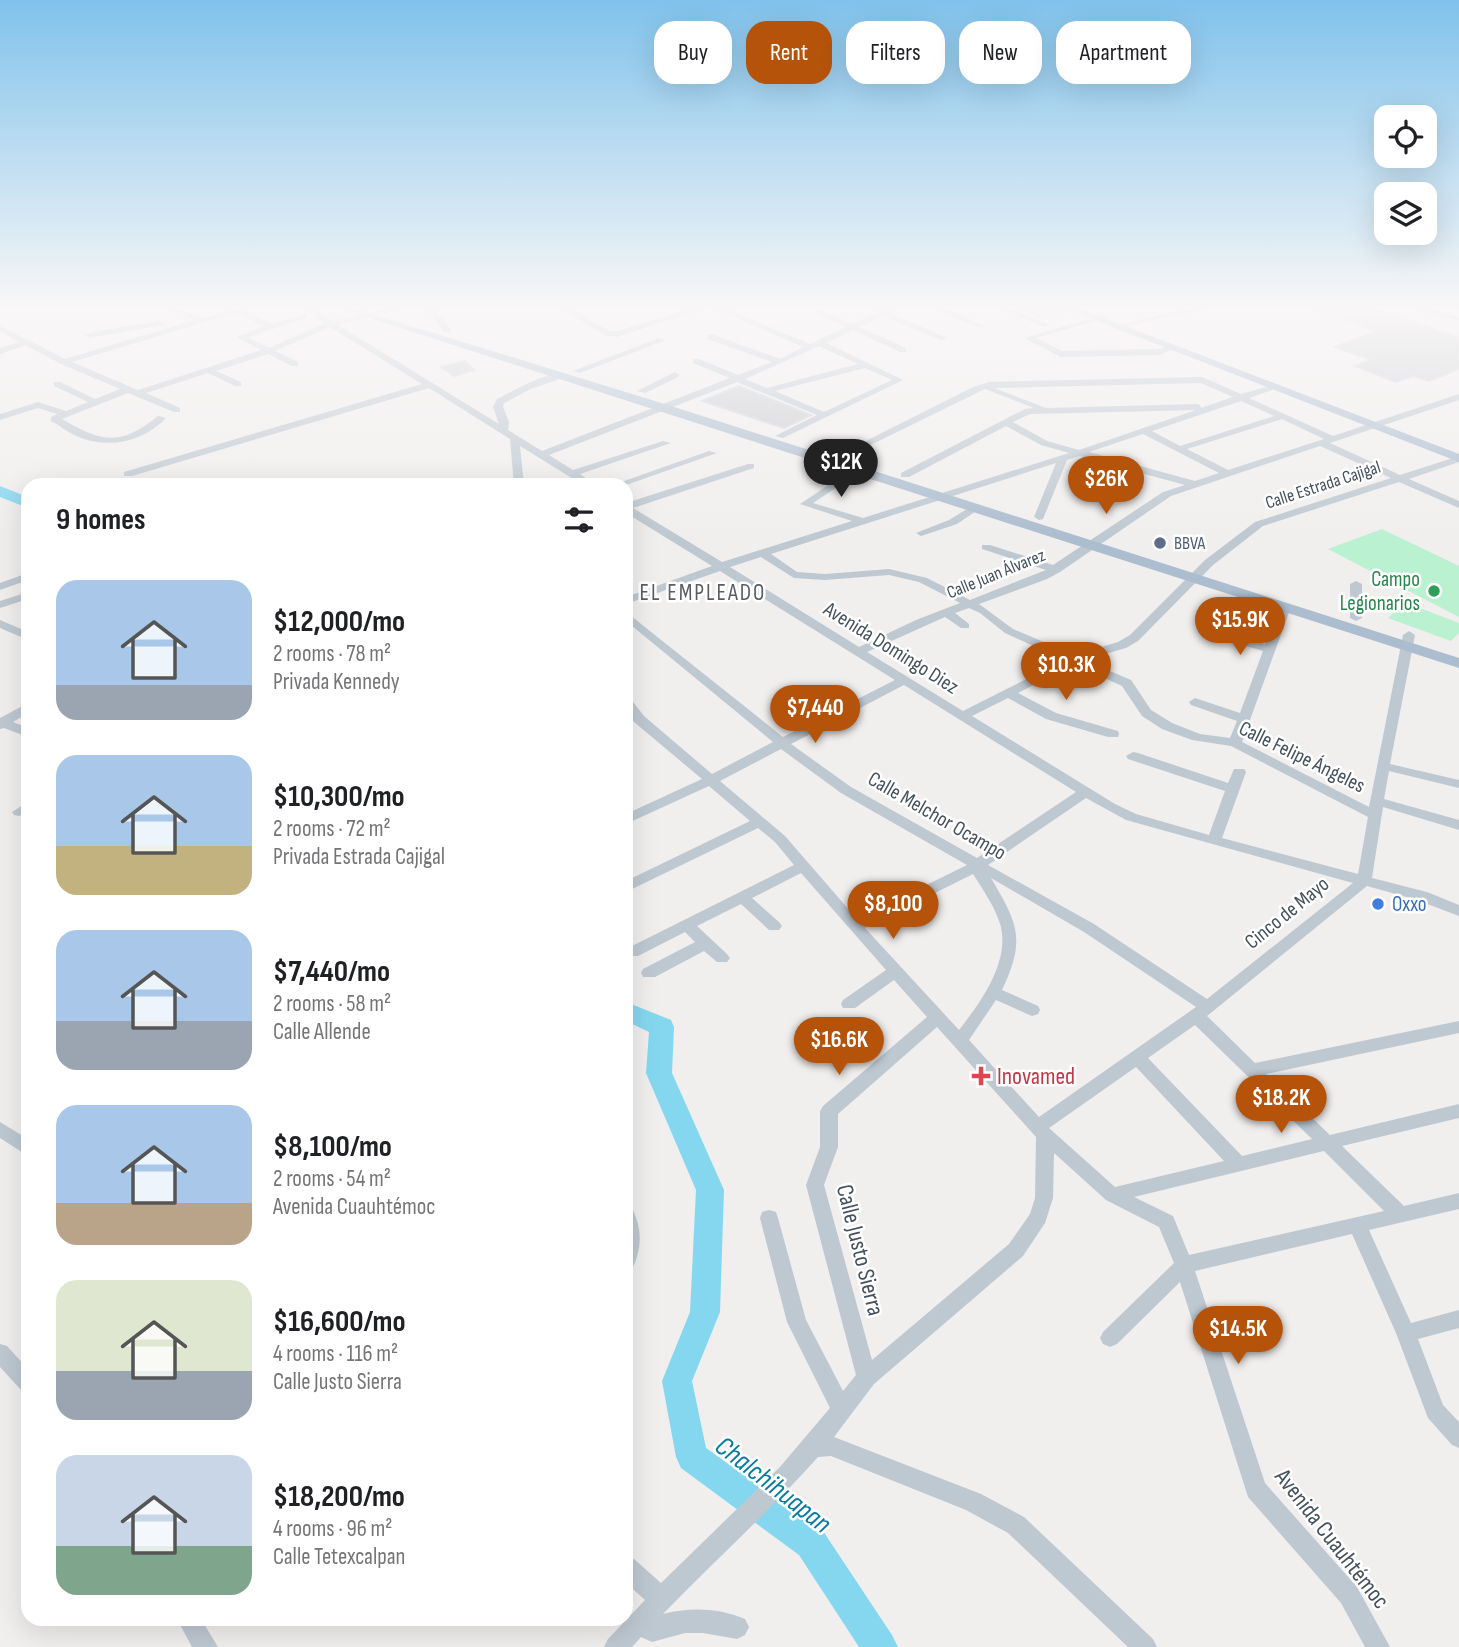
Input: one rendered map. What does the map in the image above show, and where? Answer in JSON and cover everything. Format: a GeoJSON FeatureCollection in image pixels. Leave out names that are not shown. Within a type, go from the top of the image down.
{"type":"FeatureCollection","features":[{"type":"Feature","properties":{"kind":"main road"},"geometry":{"type":"LineString","coordinates":[[597,385],[843,455],[1039,517],[1098,540]]}},
{"type":"Feature","properties":{"kind":"main road"},"geometry":{"type":"LineString","coordinates":[[622,385],[673,406],[858,470],[975,507],[1098,540],[1199,573],[1356,618],[1459,663]]}},
{"type":"Feature","properties":{"kind":"main road"},"geometry":{"type":"LineString","coordinates":[[1272,385],[1459,452]]}},
{"type":"Feature","properties":{"kind":"main road"},"geometry":{"type":"LineString","coordinates":[[1278,385],[1459,458]]}},
{"type":"Feature","properties":{"kind":"main road"},"geometry":{"type":"LineString","coordinates":[[1199,573],[1285,607],[1408,641],[1459,651]]}},
{"type":"Feature","properties":{"kind":"street"},"geometry":{"type":"LineString","coordinates":[[59,385],[94,402]]}},
{"type":"Feature","properties":{"kind":"street"},"geometry":{"type":"LineString","coordinates":[[119,385],[177,410]]}},
{"type":"Feature","properties":{"kind":"street"},"geometry":{"type":"LineString","coordinates":[[156,385],[94,402],[54,419],[84,436],[114,442],[137,436],[162,418]]}},
{"type":"Feature","properties":{"kind":"street"},"geometry":{"type":"LineString","coordinates":[[128,474],[430,385],[578,478]]}},
{"type":"Feature","properties":{"kind":"street"},"geometry":{"type":"LineString","coordinates":[[503,430],[504,422],[498,407],[500,401],[534,385]]}},
{"type":"Feature","properties":{"kind":"street"},"geometry":{"type":"LineString","coordinates":[[642,391],[655,385]]}},
{"type":"Feature","properties":{"kind":"street"},"geometry":{"type":"LineString","coordinates":[[541,455],[725,385]]}},
{"type":"Feature","properties":{"kind":"street"},"geometry":{"type":"LineString","coordinates":[[752,385],[824,415]]}},
{"type":"Feature","properties":{"kind":"street"},"geometry":{"type":"LineString","coordinates":[[766,391],[790,385]]}},
{"type":"Feature","properties":{"kind":"street"},"geometry":{"type":"LineString","coordinates":[[780,436],[889,385]]}},
{"type":"Feature","properties":{"kind":"street"},"geometry":{"type":"LineString","coordinates":[[843,455],[981,386],[1015,385]]}},
{"type":"Feature","properties":{"kind":"street"},"geometry":{"type":"LineString","coordinates":[[1216,385],[1331,439]]}},
{"type":"Feature","properties":{"kind":"street"},"geometry":{"type":"LineString","coordinates":[[981,386],[1048,411]]}},
{"type":"Feature","properties":{"kind":"street"},"geometry":{"type":"LineString","coordinates":[[633,598],[719,567],[938,495],[1078,453],[1275,386]]}},
{"type":"Feature","properties":{"kind":"street","name":"Calle Juan Álvarez"},"geometry":{"type":"LineString","coordinates":[[857,652],[920,622],[1056,570],[1157,500],[1194,484],[1459,397]]}},
{"type":"Feature","properties":{"kind":"street"},"geometry":{"type":"LineString","coordinates":[[0,417],[38,405],[65,414]]}},
{"type":"Feature","properties":{"kind":"street"},"geometry":{"type":"LineString","coordinates":[[905,475],[1028,411],[1209,408]]}},
{"type":"Feature","properties":{"kind":"street"},"geometry":{"type":"LineString","coordinates":[[1179,449],[1283,416]]}},
{"type":"Feature","properties":{"kind":"street"},"geometry":{"type":"LineString","coordinates":[[1006,422],[1044,443],[1194,484]]}},
{"type":"Feature","properties":{"kind":"street"},"geometry":{"type":"LineString","coordinates":[[1143,431],[1226,473]]}},
{"type":"Feature","properties":{"kind":"street"},"geometry":{"type":"LineString","coordinates":[[515,439],[518,478]]}},
{"type":"Feature","properties":{"kind":"street"},"geometry":{"type":"LineString","coordinates":[[1319,442],[1459,505]]}},
{"type":"Feature","properties":{"kind":"street"},"geometry":{"type":"LineString","coordinates":[[571,474],[666,443]]}},
{"type":"Feature","properties":{"kind":"street"},"geometry":{"type":"LineString","coordinates":[[633,480],[712,453]]}},
{"type":"Feature","properties":{"kind":"street"},"geometry":{"type":"LineString","coordinates":[[1039,517],[1063,457]]}},
{"type":"Feature","properties":{"kind":"street","name":"Calle Estrada Cajigal"},"geometry":{"type":"LineString","coordinates":[[962,716],[1074,659],[1122,645],[1134,638],[1199,573],[1244,533],[1259,524],[1459,458]]}},
{"type":"Feature","properties":{"kind":"street"},"geometry":{"type":"LineString","coordinates":[[633,505],[751,466]]}},
{"type":"Feature","properties":{"kind":"street"},"geometry":{"type":"LineString","coordinates":[[858,470],[805,504],[861,521]]}},
{"type":"Feature","properties":{"kind":"street"},"geometry":{"type":"LineString","coordinates":[[921,533],[953,522],[975,507]]}},
{"type":"Feature","properties":{"kind":"street","name":"Avenida Domingo Diez"},"geometry":{"type":"LineString","coordinates":[[633,512],[857,652],[1131,817],[1422,896],[1459,911]]}},
{"type":"Feature","properties":{"kind":"street"},"geometry":{"type":"LineString","coordinates":[[986,547],[1056,570]]}},
{"type":"Feature","properties":{"kind":"street","name":"Calle Felipe Ángeles"},"geometry":{"type":"LineString","coordinates":[[762,553],[794,575],[825,577],[871,572],[906,575],[937,586],[971,604],[1009,631],[1127,683],[1146,713],[1167,726],[1197,737],[1235,743],[1345,802],[1459,825]]}},
{"type":"Feature","properties":{"kind":"street"},"geometry":{"type":"LineString","coordinates":[[0,587],[21,579]]}},
{"type":"Feature","properties":{"kind":"street"},"geometry":{"type":"LineString","coordinates":[[1356,584],[1356,618]]}},
{"type":"Feature","properties":{"kind":"street"},"geometry":{"type":"LineString","coordinates":[[0,605],[21,597]]}},
{"type":"Feature","properties":{"kind":"street"},"geometry":{"type":"LineString","coordinates":[[1235,743],[1285,607]]}},
{"type":"Feature","properties":{"kind":"street"},"geometry":{"type":"LineString","coordinates":[[947,613],[965,626]]}},
{"type":"Feature","properties":{"kind":"street","name":"Calle Melchor Ocampo"},"geometry":{"type":"LineString","coordinates":[[633,621],[782,743],[846,790],[1089,928],[1201,1012],[1254,1070],[1401,1215]]}},
{"type":"Feature","properties":{"kind":"street"},"geometry":{"type":"LineString","coordinates":[[0,624],[21,633]]}},
{"type":"Feature","properties":{"kind":"street"},"geometry":{"type":"LineString","coordinates":[[1220,634],[1270,649]]}},
{"type":"Feature","properties":{"kind":"street","name":"Cinco de Mayo"},"geometry":{"type":"LineString","coordinates":[[1041,1131],[1201,1012],[1364,881],[1408,641]]}},
{"type":"Feature","properties":{"kind":"street"},"geometry":{"type":"LineString","coordinates":[[633,817],[711,780],[904,680]]}},
{"type":"Feature","properties":{"kind":"street"},"geometry":{"type":"LineString","coordinates":[[1009,693],[1051,716],[1113,734]]}},
{"type":"Feature","properties":{"kind":"street"},"geometry":{"type":"LineString","coordinates":[[1195,702],[1244,719]]}},
{"type":"Feature","properties":{"kind":"street"},"geometry":{"type":"LineString","coordinates":[[1,723],[21,711]]}},
{"type":"Feature","properties":{"kind":"street","name":"Avenida Cuauhtémoc"},"geometry":{"type":"LineString","coordinates":[[633,712],[761,821],[1041,1131],[1112,1195],[1166,1222],[1184,1265],[1256,1489],[1349,1595],[1378,1647]]}},
{"type":"Feature","properties":{"kind":"street"},"geometry":{"type":"LineString","coordinates":[[1,723],[21,730]]}},
{"type":"Feature","properties":{"kind":"street"},"geometry":{"type":"LineString","coordinates":[[1133,756],[1233,789]]}},
{"type":"Feature","properties":{"kind":"street"},"geometry":{"type":"LineString","coordinates":[[1383,766],[1459,784]]}},
{"type":"Feature","properties":{"kind":"street"},"geometry":{"type":"LineString","coordinates":[[1214,841],[1239,772]]}},
{"type":"Feature","properties":{"kind":"street"},"geometry":{"type":"LineString","coordinates":[[855,927],[976,866],[1086,792]]}},
{"type":"Feature","properties":{"kind":"street"},"geometry":{"type":"LineString","coordinates":[[633,884],[761,821]]}},
{"type":"Feature","properties":{"kind":"street"},"geometry":{"type":"LineString","coordinates":[[958,1042],[981,1015],[1010,944],[1009,927],[976,866]]}},
{"type":"Feature","properties":{"kind":"street"},"geometry":{"type":"LineString","coordinates":[[633,952],[802,867]]}},
{"type":"Feature","properties":{"kind":"street"},"geometry":{"type":"LineString","coordinates":[[741,897],[774,926]]}},
{"type":"Feature","properties":{"kind":"street"},"geometry":{"type":"LineString","coordinates":[[686,925],[722,958]]}},
{"type":"Feature","properties":{"kind":"street"},"geometry":{"type":"LineString","coordinates":[[649,973],[706,943]]}},
{"type":"Feature","properties":{"kind":"street"},"geometry":{"type":"LineString","coordinates":[[849,1004],[897,971]]}},
{"type":"Feature","properties":{"kind":"street"},"geometry":{"type":"LineString","coordinates":[[992,992],[1031,1010]]}},
{"type":"Feature","properties":{"kind":"street","name":"Calle Justo Sierra"},"geometry":{"type":"LineString","coordinates":[[867,1377],[815,1185],[829,1147],[829,1111],[938,1017]]}},
{"type":"Feature","properties":{"kind":"street"},"geometry":{"type":"LineString","coordinates":[[1254,1070],[1459,1027]]}},
{"type":"Feature","properties":{"kind":"street"},"geometry":{"type":"LineString","coordinates":[[1138,1058],[1238,1164]]}},
{"type":"Feature","properties":{"kind":"street"},"geometry":{"type":"LineString","coordinates":[[1112,1195],[1459,1111]]}},
{"type":"Feature","properties":{"kind":"street"},"geometry":{"type":"LineString","coordinates":[[0,1129],[21,1144]]}},
{"type":"Feature","properties":{"kind":"street"},"geometry":{"type":"LineString","coordinates":[[616,1647],[704,1555],[787,1476],[867,1377],[1016,1250],[1038,1217],[1044,1198],[1041,1131]]}},
{"type":"Feature","properties":{"kind":"street"},"geometry":{"type":"LineString","coordinates":[[1110,1338],[1184,1265],[1358,1227],[1459,1201]]}},
{"type":"Feature","properties":{"kind":"street"},"geometry":{"type":"LineString","coordinates":[[769,1218],[797,1322],[841,1408]]}},
{"type":"Feature","properties":{"kind":"street"},"geometry":{"type":"LineString","coordinates":[[1358,1227],[1406,1332],[1435,1411],[1459,1438]]}},
{"type":"Feature","properties":{"kind":"street"},"geometry":{"type":"LineString","coordinates":[[1406,1332],[1459,1319]]}},
{"type":"Feature","properties":{"kind":"street"},"geometry":{"type":"LineString","coordinates":[[0,1353],[21,1376]]}},
{"type":"Feature","properties":{"kind":"street"},"geometry":{"type":"LineString","coordinates":[[813,1447],[831,1446],[973,1502],[1016,1525],[1145,1647]]}},
{"type":"Feature","properties":{"kind":"street"},"geometry":{"type":"LineString","coordinates":[[633,1573],[661,1598]]}},
{"type":"Feature","properties":{"kind":"street"},"geometry":{"type":"LineString","coordinates":[[638,1623],[652,1630],[678,1620],[697,1619],[737,1628]]}},
{"type":"Feature","properties":{"kind":"street"},"geometry":{"type":"LineString","coordinates":[[192,1626],[206,1647]]}},
{"type":"Feature","properties":{"kind":"green space","name":"Campo Legionarios"},"geometry":{"type":"Polygon","coordinates":[[[1382,529],[1459,566],[1459,617],[1328,549],[1382,529]]]}},
{"type":"Feature","properties":{"kind":"green space"},"geometry":{"type":"Polygon","coordinates":[[[1404,602],[1459,623],[1459,633],[1451,641],[1388,618],[1404,602]]]}},
{"type":"Feature","properties":{"kind":"building"},"geometry":{"type":"Polygon","coordinates":[[[739,386],[811,415],[784,428],[702,401],[739,386]]]}},
{"type":"Feature","properties":{"kind":"waterway","name":"Chalchihuapan"},"geometry":{"type":"LineString","coordinates":[[0,491],[21,500]]}},
{"type":"Feature","properties":{"kind":"waterway","name":"Chalchihuapan"},"geometry":{"type":"LineString","coordinates":[[633,1014],[662,1027],[659,1073],[710,1190],[705,1312],[677,1381],[692,1457],[811,1543],[880,1647]]}},
{"type":"Feature","properties":{"kind":"place","name":"BBVA"},"geometry":{"type":"Point","coordinates":[1160,543]}},
{"type":"Feature","properties":{"kind":"place","name":"Campo Legionarios"},"geometry":{"type":"Point","coordinates":[1434,591]}},
{"type":"Feature","properties":{"kind":"place","name":"Oxxo"},"geometry":{"type":"Point","coordinates":[1378,904]}},
{"type":"Feature","properties":{"kind":"place","name":"Inovamed"},"geometry":{"type":"Point","coordinates":[981,1076]}},
{"type":"Feature","properties":{"kind":"district","name":"EL EMPLEADO"},"geometry":{"type":"Point","coordinates":[703,593]}}]}
